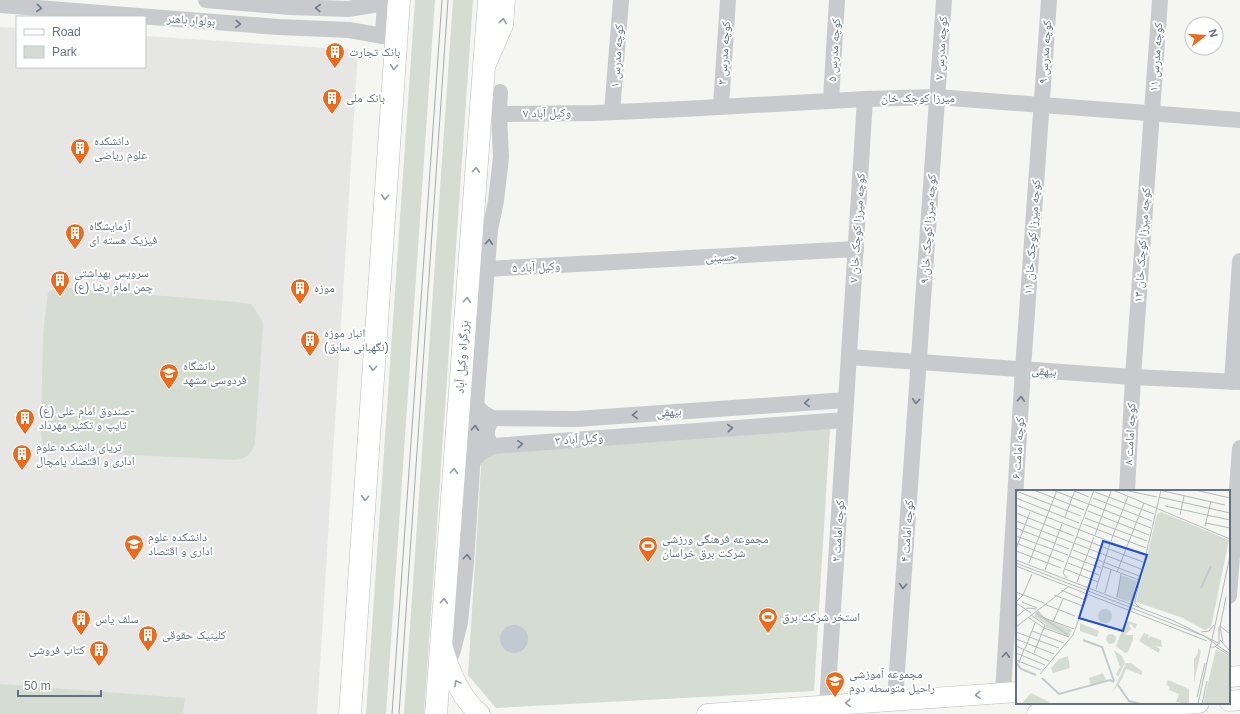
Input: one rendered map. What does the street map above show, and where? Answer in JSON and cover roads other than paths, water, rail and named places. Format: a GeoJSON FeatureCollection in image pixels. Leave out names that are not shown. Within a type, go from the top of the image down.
{"type":"FeatureCollection","features":[{"type":"Feature","properties":{"kind":"highway","name":"بزرگراه وکیل آباد"},"geometry":{"type":"LineString","coordinates":[[436,714],[489,0]]}},
{"type":"Feature","properties":{"kind":"highway"},"geometry":{"type":"LineString","coordinates":[[350,714],[390,1]]}},
{"type":"Feature","properties":{"kind":"main road"},"geometry":{"type":"LineString","coordinates":[[484,67],[503,25],[505,0]]}},
{"type":"Feature","properties":{"kind":"main road"},"geometry":{"type":"LineString","coordinates":[[441,640],[448,664],[458,685],[472,708],[480,714]]}},
{"type":"Feature","properties":{"kind":"main road"},"geometry":{"type":"LineString","coordinates":[[1230,677],[1240,676]]}},
{"type":"Feature","properties":{"kind":"main road"},"geometry":{"type":"LineString","coordinates":[[707,714],[1010,693]]}},
{"type":"Feature","properties":{"kind":"main road"},"geometry":{"type":"LineString","coordinates":[[1230,701],[1240,700]]}},
{"type":"Feature","properties":{"kind":"main road"},"geometry":{"type":"LineString","coordinates":[[1037,714],[1184,704]]}},
{"type":"Feature","properties":{"kind":"street","name":"بولوار باهنر"},"geometry":{"type":"LineString","coordinates":[[0,5],[123,8],[278,27],[349,30],[383,36],[390,1],[348,9],[290,3],[206,0]]}},
{"type":"Feature","properties":{"kind":"street","name":"کوچه مدرس ۱"},"geometry":{"type":"LineString","coordinates":[[612,112],[621,0]]}},
{"type":"Feature","properties":{"kind":"street","name":"کوچه مدرس ۳"},"geometry":{"type":"LineString","coordinates":[[721,106],[728,0]]}},
{"type":"Feature","properties":{"kind":"street","name":"کوچه مدرس ۵"},"geometry":{"type":"LineString","coordinates":[[831,100],[838,0]]}},
{"type":"Feature","properties":{"kind":"street","name":"کوچه مدرس ۷"},"geometry":{"type":"LineString","coordinates":[[937,97],[944,0]]}},
{"type":"Feature","properties":{"kind":"street","name":"کوچه مدرس ۹"},"geometry":{"type":"LineString","coordinates":[[1042,105],[1049,0]]}},
{"type":"Feature","properties":{"kind":"street","name":"کوچه مدرس ۱۱"},"geometry":{"type":"LineString","coordinates":[[1152,113],[1160,0]]}},
{"type":"Feature","properties":{"kind":"street"},"geometry":{"type":"LineString","coordinates":[[348,9],[353,18],[349,30]]}},
{"type":"Feature","properties":{"kind":"street"},"geometry":{"type":"LineString","coordinates":[[448,664],[460,622],[466,563],[476,406],[490,230],[496,202],[501,156],[499,114],[500,92]]}},
{"type":"Feature","properties":{"kind":"street","name":"میرزا کوچک خان"},"geometry":{"type":"LineString","coordinates":[[595,113],[865,98],[937,97],[1240,120]]}},
{"type":"Feature","properties":{"kind":"street","name":"کوچه میرزا کوچک خان ۹"},"geometry":{"type":"LineString","coordinates":[[918,362],[937,97]]}},
{"type":"Feature","properties":{"kind":"street","name":"کوچه میرزا کوچک خان ۷"},"geometry":{"type":"LineString","coordinates":[[849,357],[865,98]]}},
{"type":"Feature","properties":{"kind":"street","name":"کوچه میرزا کوچک خان ۱۱"},"geometry":{"type":"LineString","coordinates":[[1023,369],[1042,105]]}},
{"type":"Feature","properties":{"kind":"street","name":"۷ وکیل آباد"},"geometry":{"type":"LineString","coordinates":[[499,114],[595,113]]}},
{"type":"Feature","properties":{"kind":"street","name":"کوچه میرزا کوچک خان ۱۳"},"geometry":{"type":"LineString","coordinates":[[1133,377],[1152,113]]}},
{"type":"Feature","properties":{"kind":"street","name":"حسینی"},"geometry":{"type":"LineString","coordinates":[[586,264],[856,249]]}},
{"type":"Feature","properties":{"kind":"street"},"geometry":{"type":"LineString","coordinates":[[1236,382],[1240,261]]}},
{"type":"Feature","properties":{"kind":"street","name":"وکیل آباد ۵"},"geometry":{"type":"LineString","coordinates":[[487,269],[586,264]]}},
{"type":"Feature","properties":{"kind":"street","name":"بیهقی"},"geometry":{"type":"LineString","coordinates":[[849,357],[1133,377],[1236,382]]}},
{"type":"Feature","properties":{"kind":"street","name":"کوچه امامت ۲"},"geometry":{"type":"LineString","coordinates":[[827,705],[849,357]]}},
{"type":"Feature","properties":{"kind":"street","name":"کوچه امامت ۴"},"geometry":{"type":"LineString","coordinates":[[895,700],[918,362]]}},
{"type":"Feature","properties":{"kind":"street","name":"کوچه امامت ۶"},"geometry":{"type":"LineString","coordinates":[[1018,490],[1023,369]]}},
{"type":"Feature","properties":{"kind":"street","name":"کوچه امامت ۸"},"geometry":{"type":"LineString","coordinates":[[1127,490],[1133,377]]}},
{"type":"Feature","properties":{"kind":"street","name":"بیهقی"},"geometry":{"type":"LineString","coordinates":[[492,418],[576,419],[846,400]]}},
{"type":"Feature","properties":{"kind":"street"},"geometry":{"type":"LineString","coordinates":[[476,406],[492,418],[486,435],[487,439],[493,446]]}},
{"type":"Feature","properties":{"kind":"street"},"geometry":{"type":"LineString","coordinates":[[691,411],[691,431]]}},
{"type":"Feature","properties":{"kind":"street","name":"بیهقی"},"geometry":{"type":"LineString","coordinates":[[691,431],[845,420]]}},
{"type":"Feature","properties":{"kind":"street","name":"۳ وکیل آباد"},"geometry":{"type":"LineString","coordinates":[[473,461],[480,453],[493,446],[691,431]]}},
{"type":"Feature","properties":{"kind":"street"},"geometry":{"type":"LineString","coordinates":[[1230,583],[1240,448]]}},
{"type":"Feature","properties":{"kind":"street","name":"کوچه امامت ۶"},"geometry":{"type":"LineString","coordinates":[[1010,693],[1016,543]]}},
{"type":"Feature","properties":{"kind":"tram line"},"geometry":{"type":"LineString","coordinates":[[392,714],[442,0]]}},
{"type":"Feature","properties":{"kind":"tram line"},"geometry":{"type":"LineString","coordinates":[[399,714],[448,0]]}},
{"type":"Feature","properties":{"kind":"place","name":"بانک تجارت"},"geometry":{"type":"Point","coordinates":[335,69]}},
{"type":"Feature","properties":{"kind":"place","name":"بانک ملی"},"geometry":{"type":"Point","coordinates":[332,115]}},
{"type":"Feature","properties":{"kind":"place","name":"دانشکده علوم ریاضی"},"geometry":{"type":"Point","coordinates":[80,165]}},
{"type":"Feature","properties":{"kind":"place","name":"آزمایشگاه فیزیک هسته ای"},"geometry":{"type":"Point","coordinates":[75,250]}},
{"type":"Feature","properties":{"kind":"place","name":"سرویس بهداشتی چمن امام رضا (ع)"},"geometry":{"type":"Point","coordinates":[60,297]}},
{"type":"Feature","properties":{"kind":"place","name":"موزه"},"geometry":{"type":"Point","coordinates":[300,305]}},
{"type":"Feature","properties":{"kind":"place","name":"انبار موزه (نگهبانی سابق)"},"geometry":{"type":"Point","coordinates":[310,357]}},
{"type":"Feature","properties":{"kind":"place","name":"دانشگاه فردوسی مشهد"},"geometry":{"type":"Point","coordinates":[169,390]}},
{"type":"Feature","properties":{"kind":"place","name":"صندوق امام علی (ع)- تایپ و تکثیر مهرداد"},"geometry":{"type":"Point","coordinates":[25,435]}},
{"type":"Feature","properties":{"kind":"place","name":"تریای دانشکده علوم اداری و اقتصاد پامچال"},"geometry":{"type":"Point","coordinates":[22,471]}},
{"type":"Feature","properties":{"kind":"place","name":"دانشکده علوم اداری و اقتصاد"},"geometry":{"type":"Point","coordinates":[134,561]}},
{"type":"Feature","properties":{"kind":"place","name":"مجموعه فرهنگی ورزشی شرکت برق خراسان"},"geometry":{"type":"Point","coordinates":[648,563]}},
{"type":"Feature","properties":{"kind":"place","name":"استخر شرکت برق"},"geometry":{"type":"Point","coordinates":[768,634]}},
{"type":"Feature","properties":{"kind":"place","name":"سلف یاس"},"geometry":{"type":"Point","coordinates":[81,636]}},
{"type":"Feature","properties":{"kind":"place","name":"کلینیک حقوقی"},"geometry":{"type":"Point","coordinates":[148,652]}},
{"type":"Feature","properties":{"kind":"place","name":"کتاب فروشی"},"geometry":{"type":"Point","coordinates":[99,667]}},
{"type":"Feature","properties":{"kind":"place","name":"مجموعه آموزشی راحیل متوسطه دوم"},"geometry":{"type":"Point","coordinates":[835,698]}}]}
